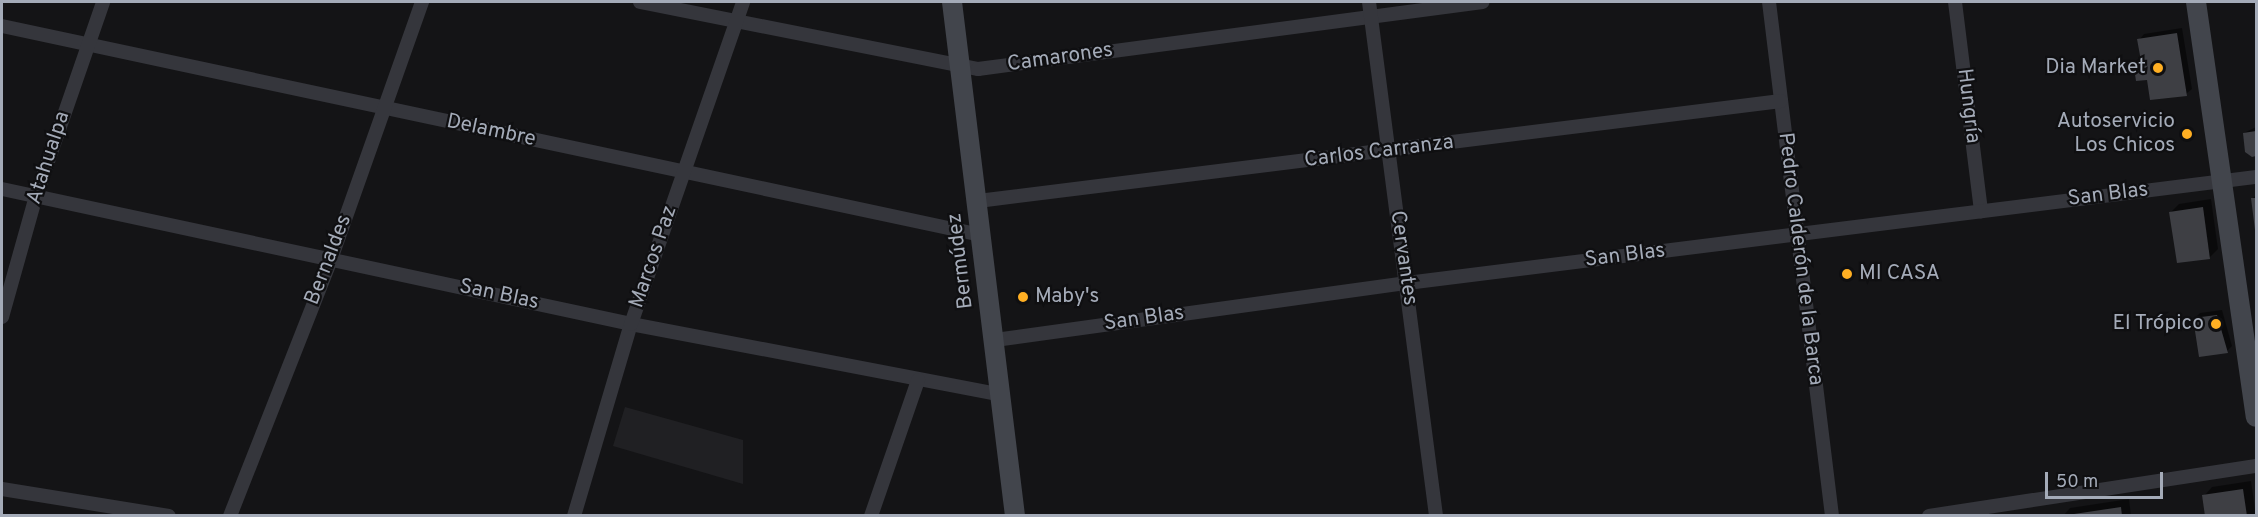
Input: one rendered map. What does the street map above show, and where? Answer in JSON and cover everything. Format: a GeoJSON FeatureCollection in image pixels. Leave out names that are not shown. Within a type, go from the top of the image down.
{"type":"FeatureCollection","features":[{"type":"Feature","properties":{"kind":"street","name":"Atahualpa"},"geometry":{"type":"LineString","coordinates":[[2,317],[36,196],[103,2]]}},
{"type":"Feature","properties":{"kind":"street","name":"Bernaldes"},"geometry":{"type":"LineString","coordinates":[[230,516],[331,259],[422,2]]}},
{"type":"Feature","properties":{"kind":"street","name":"Camarones"},"geometry":{"type":"LineString","coordinates":[[640,2],[961,68],[1483,2]]}},
{"type":"Feature","properties":{"kind":"street","name":"Marcos Paz"},"geometry":{"type":"LineString","coordinates":[[574,516],[631,324],[742,2]]}},
{"type":"Feature","properties":{"kind":"street","name":"Bermúdez"},"geometry":{"type":"LineString","coordinates":[[952,2],[1015,516]]}},
{"type":"Feature","properties":{"kind":"street","name":"Cervantes"},"geometry":{"type":"LineString","coordinates":[[1369,2],[1386,151],[1407,283],[1436,516]]}},
{"type":"Feature","properties":{"kind":"street","name":"Pedro Calderón de la Barca"},"geometry":{"type":"LineString","coordinates":[[1769,2],[1832,516]]}},
{"type":"Feature","properties":{"kind":"street","name":"Hungría"},"geometry":{"type":"LineString","coordinates":[[1955,2],[1981,211]]}},
{"type":"Feature","properties":{"kind":"street"},"geometry":{"type":"LineString","coordinates":[[2196,2],[2224,181],[2256,417]]}},
{"type":"Feature","properties":{"kind":"street","name":"Delambre"},"geometry":{"type":"LineString","coordinates":[[2,26],[981,235]]}},
{"type":"Feature","properties":{"kind":"street","name":"Carlos Carranza"},"geometry":{"type":"LineString","coordinates":[[978,201],[1781,101]]}},
{"type":"Feature","properties":{"kind":"street","name":"San Blas"},"geometry":{"type":"LineString","coordinates":[[995,340],[1407,283],[2256,177]]}},
{"type":"Feature","properties":{"kind":"street","name":"San Blas"},"geometry":{"type":"LineString","coordinates":[[2,189],[631,324],[999,394]]}},
{"type":"Feature","properties":{"kind":"street"},"geometry":{"type":"LineString","coordinates":[[871,516],[918,380]]}},
{"type":"Feature","properties":{"kind":"street"},"geometry":{"type":"LineString","coordinates":[[1929,516],[2256,466]]}},
{"type":"Feature","properties":{"kind":"street"},"geometry":{"type":"LineString","coordinates":[[2,489],[169,516]]}},
{"type":"Feature","properties":{"kind":"shaded area"},"geometry":{"type":"Polygon","coordinates":[[[625,407],[743,440],[743,484],[613,446],[625,407]]]}},
{"type":"Feature","properties":{"kind":"building"},"geometry":{"type":"Polygon","coordinates":[[[2177,33],[2187,96],[2150,100],[2147,80],[2136,81],[2133,61],[2141,61],[2137,39],[2177,33]]]}},
{"type":"Feature","properties":{"kind":"building"},"geometry":{"type":"Polygon","coordinates":[[[2256,131],[2256,156],[2252,157],[2245,152],[2243,133],[2256,131]]]}},
{"type":"Feature","properties":{"kind":"building"},"geometry":{"type":"Polygon","coordinates":[[[2251,198],[2256,198],[2256,230],[2255,230],[2251,198]]]}},
{"type":"Feature","properties":{"kind":"building"},"geometry":{"type":"Polygon","coordinates":[[[2203,207],[2210,259],[2177,263],[2169,212],[2203,207]]]}},
{"type":"Feature","properties":{"kind":"building"},"geometry":{"type":"Polygon","coordinates":[[[2217,315],[2228,353],[2199,357],[2193,318],[2217,315]]]}},
{"type":"Feature","properties":{"kind":"building"},"geometry":{"type":"Polygon","coordinates":[[[2243,489],[2247,516],[2205,516],[2202,495],[2243,489]]]}},
{"type":"Feature","properties":{"kind":"building"},"geometry":{"type":"Polygon","coordinates":[[[2121,507],[2122,516],[2074,516],[2074,514],[2121,507]]]}},
{"type":"Feature","properties":{"kind":"place","name":"Dia Market"},"geometry":{"type":"Point","coordinates":[2158,68]}},
{"type":"Feature","properties":{"kind":"place","name":"Autoservicio Los Chicos"},"geometry":{"type":"Point","coordinates":[2187,134]}},
{"type":"Feature","properties":{"kind":"place","name":"MI CASA"},"geometry":{"type":"Point","coordinates":[1847,274]}},
{"type":"Feature","properties":{"kind":"place","name":"Maby's"},"geometry":{"type":"Point","coordinates":[1023,297]}},
{"type":"Feature","properties":{"kind":"place","name":"El Trópico"},"geometry":{"type":"Point","coordinates":[2216,324]}}]}
